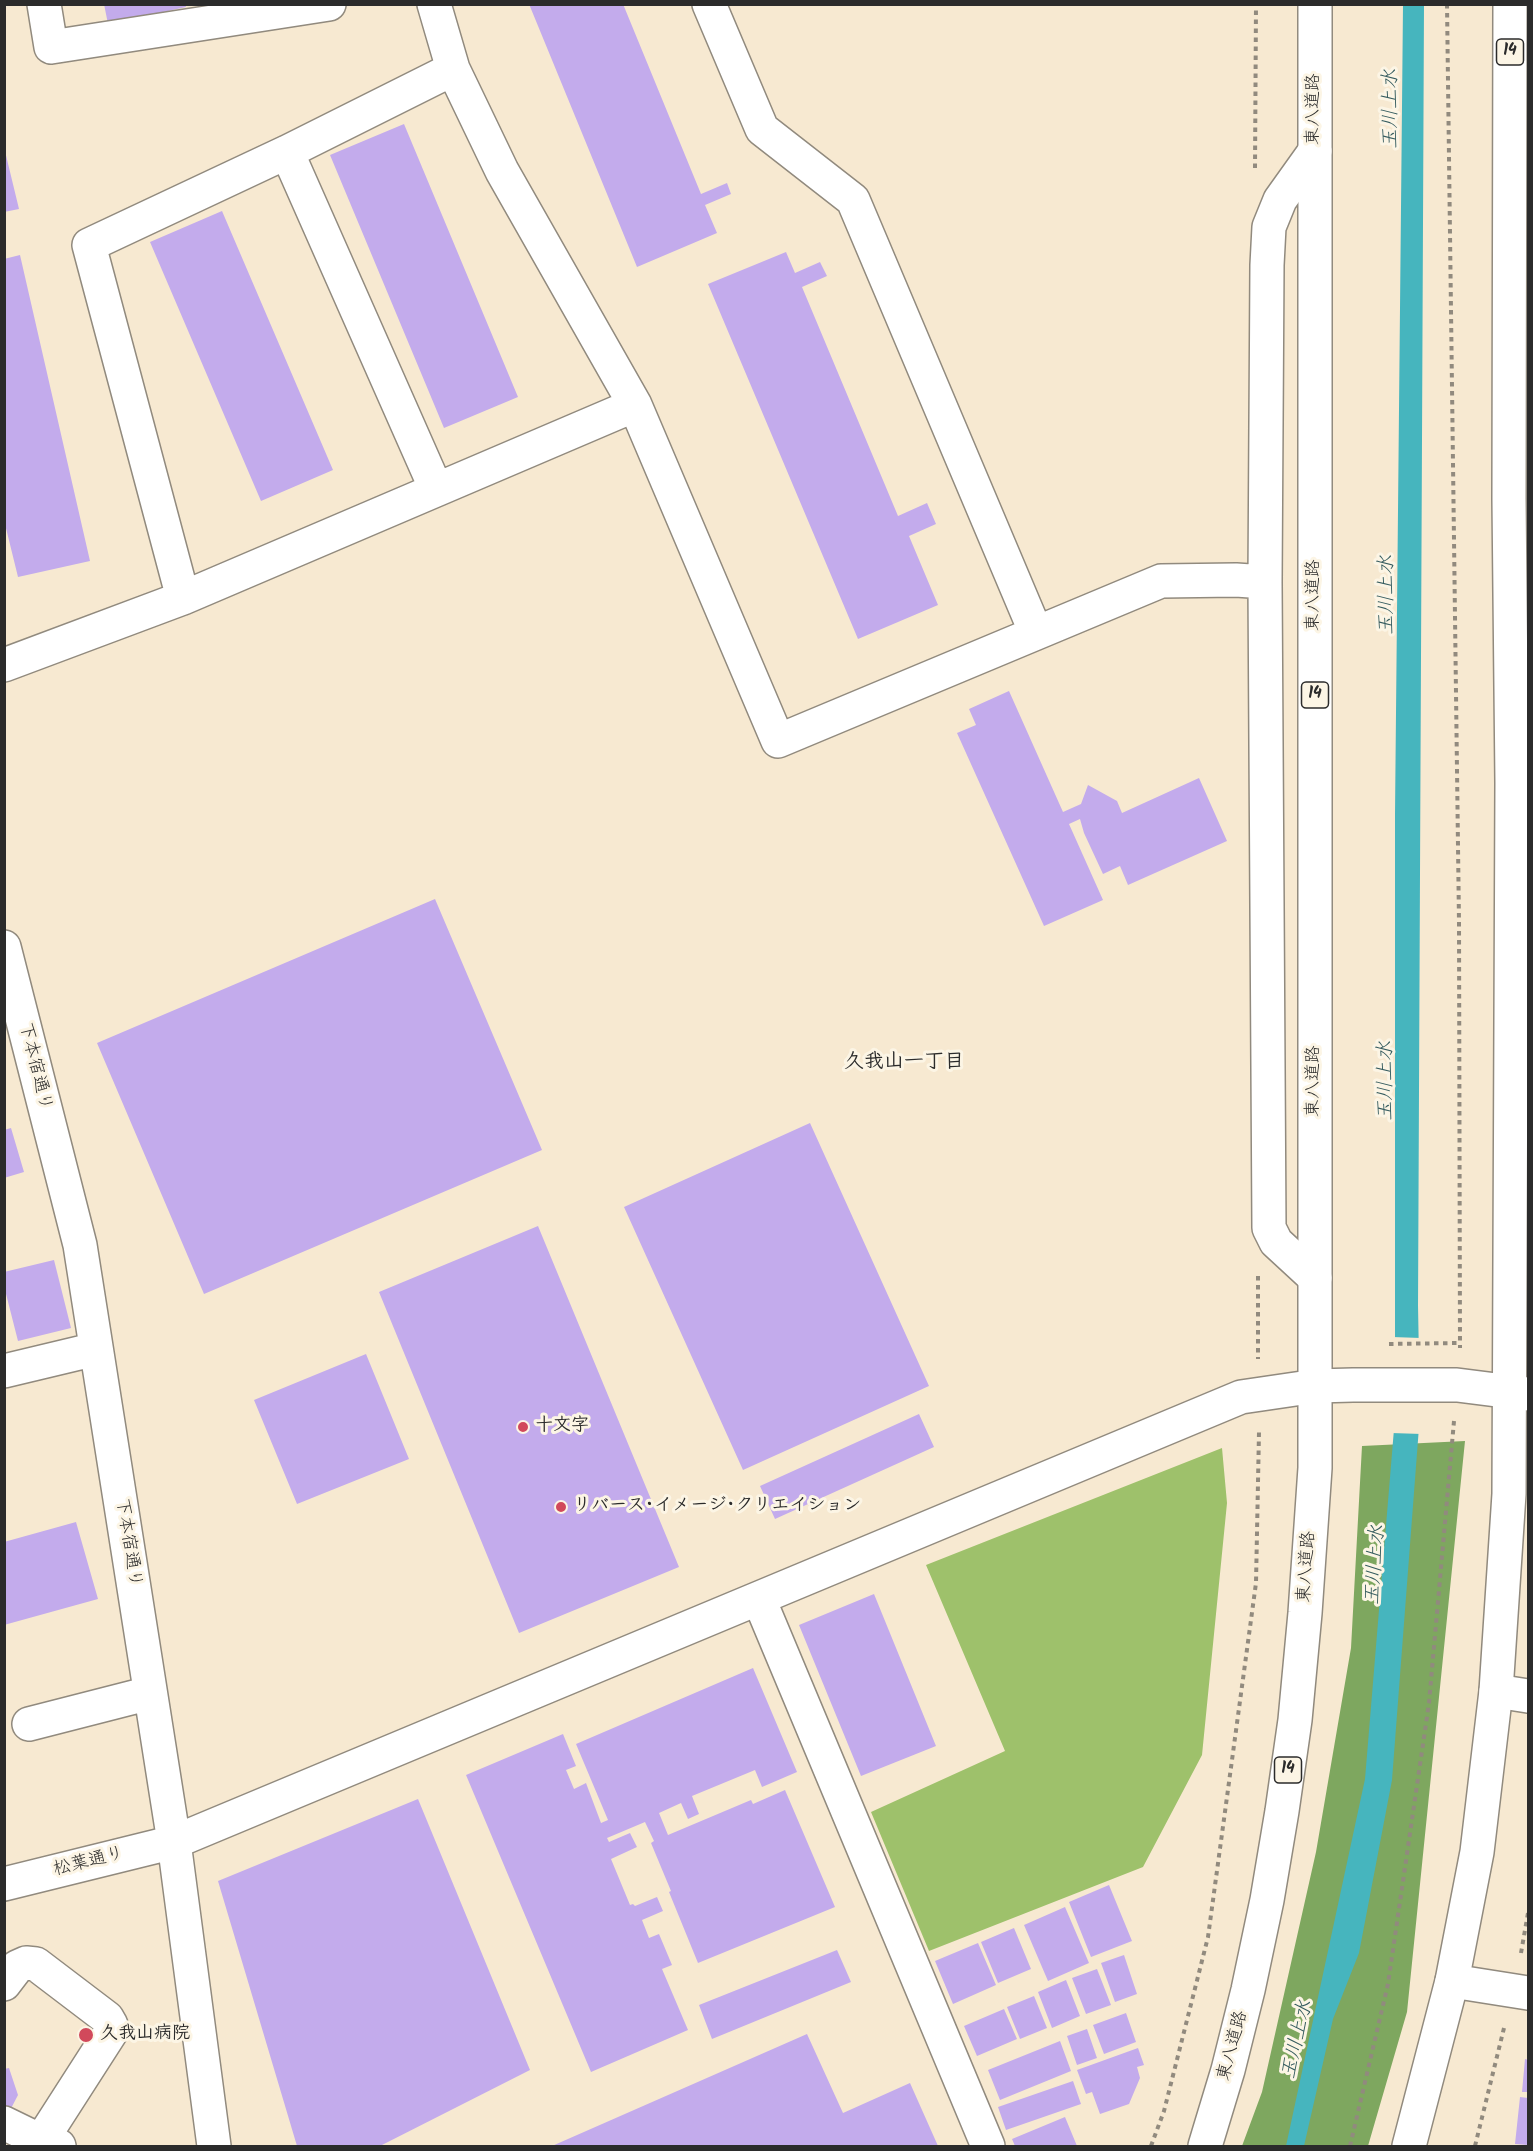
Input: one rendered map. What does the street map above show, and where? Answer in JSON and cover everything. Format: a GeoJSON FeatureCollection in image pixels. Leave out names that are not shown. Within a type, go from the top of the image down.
{"type":"FeatureCollection","features":[{"type":"Feature","properties":{"kind":"street"},"geometry":{"type":"LineString","coordinates":[[44,4],[51,47],[244,11],[329,4]]}},
{"type":"Feature","properties":{"kind":"street"},"geometry":{"type":"LineString","coordinates":[[434,4],[453,69],[502,171],[635,405],[778,741],[1161,580],[1265,582]]}},
{"type":"Feature","properties":{"kind":"street"},"geometry":{"type":"LineString","coordinates":[[709,4],[762,129],[853,200],[1036,633]]}},
{"type":"Feature","properties":{"kind":"street","name":"東八道路"},"geometry":{"type":"LineString","coordinates":[[1205,2146],[1228,2070],[1267,1900],[1295,1720],[1315,1468],[1315,4]]}},
{"type":"Feature","properties":{"kind":"street","name":"14"},"geometry":{"type":"LineString","coordinates":[[1409,2146],[1452,1981],[1477,1852],[1496,1691],[1509,1494],[1520,1393],[1520,93],[1510,4]]}},
{"type":"Feature","properties":{"kind":"street"},"geometry":{"type":"LineString","coordinates":[[183,598],[89,245],[287,152],[453,69]]}},
{"type":"Feature","properties":{"kind":"street"},"geometry":{"type":"LineString","coordinates":[[287,152],[436,489]]}},
{"type":"Feature","properties":{"kind":"street"},"geometry":{"type":"LineString","coordinates":[[1315,152],[1280,200],[1269,228],[1265,582],[1269,1228],[1276,1242],[1315,1278]]}},
{"type":"Feature","properties":{"kind":"street"},"geometry":{"type":"LineString","coordinates":[[4,665],[183,598],[635,405]]}},
{"type":"Feature","properties":{"kind":"street","name":"下本宿通り"},"geometry":{"type":"LineString","coordinates":[[4,947],[80,1245],[174,1842],[214,2146]]}},
{"type":"Feature","properties":{"kind":"street"},"geometry":{"type":"LineString","coordinates":[[4,1371],[96,1349]]}},
{"type":"Feature","properties":{"kind":"street","name":"松葉通り"},"geometry":{"type":"LineString","coordinates":[[4,1884],[174,1842],[1241,1397],[1316,1386],[1457,1385],[1520,1393]]}},
{"type":"Feature","properties":{"kind":"street"},"geometry":{"type":"LineString","coordinates":[[759,1599],[988,2146]]}},
{"type":"Feature","properties":{"kind":"street"},"geometry":{"type":"LineString","coordinates":[[1496,1691],[1528,1695]]}},
{"type":"Feature","properties":{"kind":"street"},"geometry":{"type":"LineString","coordinates":[[29,1724],[150,1694]]}},
{"type":"Feature","properties":{"kind":"street"},"geometry":{"type":"LineString","coordinates":[[4,1984],[17,1967],[26,1963],[36,1964],[107,2018],[111,2025],[111,2032],[50,2144],[4,2123]]}},
{"type":"Feature","properties":{"kind":"street"},"geometry":{"type":"LineString","coordinates":[[1452,1981],[1528,1994]]}},
{"type":"Feature","properties":{"kind":"path"},"geometry":{"type":"LineString","coordinates":[[1350,2146],[1388,1984],[1427,1715],[1461,1343],[1459,922],[1447,4]]}},
{"type":"Feature","properties":{"kind":"path"},"geometry":{"type":"LineString","coordinates":[[1385,1345],[1461,1343]]}},
{"type":"Feature","properties":{"kind":"green space"},"geometry":{"type":"Polygon","coordinates":[[[1465,1441],[1407,2012],[1368,2146],[1242,2146],[1262,2092],[1316,1852],[1351,1648],[1362,1446],[1465,1441]]]}},
{"type":"Feature","properties":{"kind":"green space"},"geometry":{"type":"Polygon","coordinates":[[[1222,1448],[1227,1503],[1202,1755],[1143,1867],[929,1951],[871,1812],[1005,1751],[926,1565],[1222,1448]]]}},
{"type":"Feature","properties":{"kind":"water"},"geometry":{"type":"Polygon","coordinates":[[[1403,5],[1424,5],[1418,1305],[1420,1414],[1392,1780],[1359,1953],[1333,2019],[1304,2146],[1286,2146],[1365,1779],[1395,1417],[1395,814],[1403,5]]]}},
{"type":"Feature","properties":{"kind":"pier"},"geometry":{"type":"Polygon","coordinates":[[[1392,1337],[1421,1338],[1422,1434],[1391,1433],[1392,1337]]]}},
{"type":"Feature","properties":{"kind":"building"},"geometry":{"type":"Polygon","coordinates":[[[104,4],[185,4],[186,7],[108,24],[104,4]]]}},
{"type":"Feature","properties":{"kind":"building"},"geometry":{"type":"Polygon","coordinates":[[[529,4],[623,4],[701,194],[727,183],[731,194],[705,205],[717,233],[637,267],[529,4]]]}},
{"type":"Feature","properties":{"kind":"building"},"geometry":{"type":"Polygon","coordinates":[[[404,124],[518,397],[444,428],[330,155],[404,124]]]}},
{"type":"Feature","properties":{"kind":"building"},"geometry":{"type":"Polygon","coordinates":[[[4,147],[19,209],[4,212],[4,147]]]}},
{"type":"Feature","properties":{"kind":"building"},"geometry":{"type":"Polygon","coordinates":[[[222,211],[333,470],[261,501],[150,242],[222,211]]]}},
{"type":"Feature","properties":{"kind":"building"},"geometry":{"type":"Polygon","coordinates":[[[786,252],[795,273],[820,262],[827,276],[802,287],[898,516],[927,503],[936,524],[909,536],[938,605],[858,639],[708,284],[786,252]]]}},
{"type":"Feature","properties":{"kind":"building"},"geometry":{"type":"Polygon","coordinates":[[[20,255],[90,561],[18,577],[4,520],[4,259],[20,255]]]}},
{"type":"Feature","properties":{"kind":"building"},"geometry":{"type":"Polygon","coordinates":[[[1009,691],[1063,812],[1081,804],[1088,785],[1117,801],[1122,813],[1199,778],[1227,841],[1128,885],[1120,866],[1103,874],[1080,819],[1069,824],[1103,900],[1044,926],[957,733],[976,725],[969,709],[1009,691]]]}},
{"type":"Feature","properties":{"kind":"building"},"geometry":{"type":"Polygon","coordinates":[[[435,899],[542,1150],[204,1294],[97,1043],[435,899]]]}},
{"type":"Feature","properties":{"kind":"building"},"geometry":{"type":"Polygon","coordinates":[[[810,1123],[929,1386],[743,1470],[624,1207],[810,1123]]]}},
{"type":"Feature","properties":{"kind":"building"},"geometry":{"type":"Polygon","coordinates":[[[11,1128],[24,1172],[4,1178],[4,1130],[11,1128]]]}},
{"type":"Feature","properties":{"kind":"building"},"geometry":{"type":"Polygon","coordinates":[[[538,1226],[679,1567],[519,1633],[379,1292],[538,1226]]]}},
{"type":"Feature","properties":{"kind":"building"},"geometry":{"type":"Polygon","coordinates":[[[54,1260],[71,1328],[18,1341],[4,1286],[4,1272],[54,1260]]]}},
{"type":"Feature","properties":{"kind":"building"},"geometry":{"type":"Polygon","coordinates":[[[366,1354],[409,1459],[297,1504],[254,1400],[366,1354]]]}},
{"type":"Feature","properties":{"kind":"building"},"geometry":{"type":"Polygon","coordinates":[[[919,1414],[934,1447],[775,1519],[760,1486],[919,1414]]]}},
{"type":"Feature","properties":{"kind":"building"},"geometry":{"type":"Polygon","coordinates":[[[76,1522],[98,1599],[4,1625],[4,1542],[76,1522]]]}},
{"type":"Feature","properties":{"kind":"building"},"geometry":{"type":"Polygon","coordinates":[[[874,1594],[936,1746],[861,1776],[799,1625],[874,1594]]]}},
{"type":"Feature","properties":{"kind":"building"},"geometry":{"type":"Polygon","coordinates":[[[753,1668],[797,1772],[762,1787],[755,1770],[692,1796],[699,1814],[688,1819],[681,1803],[659,1813],[668,1835],[751,1800],[753,1804],[785,1790],[835,1907],[698,1963],[669,1892],[671,1891],[651,1843],[654,1841],[645,1822],[607,1838],[609,1842],[630,1833],[637,1847],[611,1859],[630,1905],[635,1906],[657,1897],[663,1911],[642,1920],[649,1938],[659,1934],[672,1965],[662,1969],[688,2030],[591,2072],[466,1775],[563,1734],[576,1766],[566,1770],[574,1789],[586,1783],[601,1823],[608,1820],[576,1744],[753,1668]]]}},
{"type":"Feature","properties":{"kind":"building"},"geometry":{"type":"Polygon","coordinates":[[[418,1799],[530,2070],[380,2146],[297,2146],[218,1881],[418,1799]]]}},
{"type":"Feature","properties":{"kind":"building"},"geometry":{"type":"Polygon","coordinates":[[[1109,1885],[1132,1941],[1091,1957],[1069,1902],[1109,1885]]]}},
{"type":"Feature","properties":{"kind":"building"},"geometry":{"type":"Polygon","coordinates":[[[1065,1907],[1089,1963],[1048,1981],[1024,1925],[1065,1907]]]}},
{"type":"Feature","properties":{"kind":"building"},"geometry":{"type":"Polygon","coordinates":[[[1014,1928],[1031,1969],[998,1983],[981,1942],[1014,1928]]]}},
{"type":"Feature","properties":{"kind":"building"},"geometry":{"type":"Polygon","coordinates":[[[978,1943],[996,1985],[953,2004],[935,1961],[978,1943]]]}},
{"type":"Feature","properties":{"kind":"building"},"geometry":{"type":"Polygon","coordinates":[[[837,1950],[851,1982],[712,2039],[699,2005],[837,1950]]]}},
{"type":"Feature","properties":{"kind":"building"},"geometry":{"type":"Polygon","coordinates":[[[1124,1955],[1137,1994],[1115,2002],[1101,1963],[1124,1955]]]}},
{"type":"Feature","properties":{"kind":"building"},"geometry":{"type":"Polygon","coordinates":[[[1097,1969],[1111,2005],[1086,2014],[1072,1978],[1097,1969]]]}},
{"type":"Feature","properties":{"kind":"building"},"geometry":{"type":"Polygon","coordinates":[[[1066,1980],[1080,2016],[1052,2028],[1038,1992],[1066,1980]]]}},
{"type":"Feature","properties":{"kind":"building"},"geometry":{"type":"Polygon","coordinates":[[[1034,1996],[1047,2028],[1020,2039],[1007,2007],[1034,1996]]]}},
{"type":"Feature","properties":{"kind":"building"},"geometry":{"type":"Polygon","coordinates":[[[1004,2009],[1017,2039],[977,2056],[964,2026],[1004,2009]]]}},
{"type":"Feature","properties":{"kind":"building"},"geometry":{"type":"Polygon","coordinates":[[[1126,2013],[1136,2042],[1104,2054],[1093,2025],[1126,2013]]]}},
{"type":"Feature","properties":{"kind":"building"},"geometry":{"type":"Polygon","coordinates":[[[1087,2029],[1097,2058],[1077,2065],[1067,2036],[1087,2029]]]}},
{"type":"Feature","properties":{"kind":"building"},"geometry":{"type":"Polygon","coordinates":[[[807,2034],[843,2113],[910,2083],[938,2146],[552,2146],[807,2034]]]}},
{"type":"Feature","properties":{"kind":"building"},"geometry":{"type":"Polygon","coordinates":[[[1060,2041],[1071,2071],[1000,2100],[988,2070],[1060,2041]]]}},
{"type":"Feature","properties":{"kind":"building"},"geometry":{"type":"Polygon","coordinates":[[[1138,2048],[1144,2065],[1137,2067],[1140,2078],[1129,2104],[1100,2114],[1092,2092],[1086,2094],[1077,2070],[1138,2048]]]}},
{"type":"Feature","properties":{"kind":"building"},"geometry":{"type":"Polygon","coordinates":[[[1525,2059],[1528,2060],[1528,2092],[1522,2092],[1525,2059]]]}},
{"type":"Feature","properties":{"kind":"building"},"geometry":{"type":"Polygon","coordinates":[[[9,2068],[18,2095],[4,2122],[4,2069],[9,2068]]]}},
{"type":"Feature","properties":{"kind":"building"},"geometry":{"type":"Polygon","coordinates":[[[1073,2081],[1081,2104],[1006,2130],[998,2107],[1073,2081]]]}},
{"type":"Feature","properties":{"kind":"building"},"geometry":{"type":"Polygon","coordinates":[[[1520,2097],[1528,2098],[1528,2145],[1515,2144],[1520,2097]]]}},
{"type":"Feature","properties":{"kind":"building"},"geometry":{"type":"Polygon","coordinates":[[[1065,2117],[1077,2146],[1015,2146],[1012,2139],[1065,2117]]]}},
{"type":"Feature","properties":{"kind":"place","name":"十文字"},"geometry":{"type":"Point","coordinates":[523,1427]}},
{"type":"Feature","properties":{"kind":"place","name":"リバース･イメージ･クリエイション"},"geometry":{"type":"Point","coordinates":[561,1507]}},
{"type":"Feature","properties":{"kind":"place","name":"久我山病院"},"geometry":{"type":"Point","coordinates":[86,2035]}},
{"type":"Feature","properties":{"kind":"district","name":"久我山一丁目"},"geometry":{"type":"Point","coordinates":[904,1064]}},
{"type":"Feature","properties":{"kind":"water label","name":"玉川上水"},"geometry":{"type":"Point","coordinates":[1393,109]}},
{"type":"Feature","properties":{"kind":"water label","name":"玉川上水"},"geometry":{"type":"Point","coordinates":[1389,595]}},
{"type":"Feature","properties":{"kind":"water label","name":"玉川上水"},"geometry":{"type":"Point","coordinates":[1388,1081]}},
{"type":"Feature","properties":{"kind":"water label","name":"玉川上水"},"geometry":{"type":"Point","coordinates":[1377,1565]}},
{"type":"Feature","properties":{"kind":"water label","name":"玉川上水"},"geometry":{"type":"Point","coordinates":[1299,2040]}}]}
